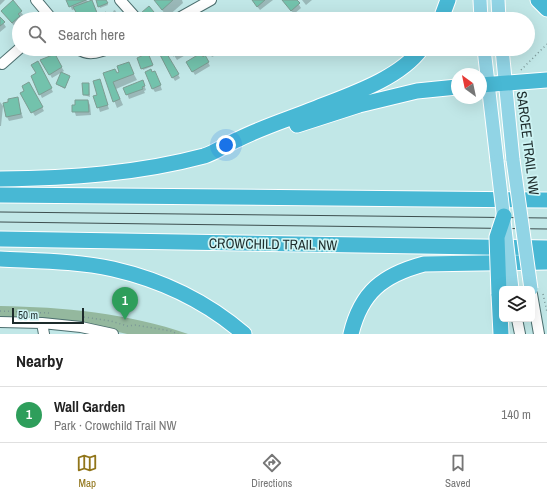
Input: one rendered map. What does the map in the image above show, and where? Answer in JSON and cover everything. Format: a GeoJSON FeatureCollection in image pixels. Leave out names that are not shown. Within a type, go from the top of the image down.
{"type":"FeatureCollection","features":[{"type":"Feature","properties":{"kind":"highway"},"geometry":{"type":"LineString","coordinates":[[444,12],[448,0]]}},
{"type":"Feature","properties":{"kind":"highway"},"geometry":{"type":"LineString","coordinates":[[538,0],[547,8]]}},
{"type":"Feature","properties":{"kind":"highway"},"geometry":{"type":"LineString","coordinates":[[217,152],[237,139],[341,98],[387,77],[417,56]]}},
{"type":"Feature","properties":{"kind":"highway"},"geometry":{"type":"LineString","coordinates":[[487,85],[504,82],[547,80]]}},
{"type":"Feature","properties":{"kind":"highway"},"geometry":{"type":"LineString","coordinates":[[0,179],[71,178],[146,169],[217,152],[358,105],[417,91],[451,88]]}},
{"type":"Feature","properties":{"kind":"highway"},"geometry":{"type":"LineString","coordinates":[[0,195],[547,200]]}},
{"type":"Feature","properties":{"kind":"highway"},"geometry":{"type":"LineString","coordinates":[[504,216],[497,237],[505,286]]}},
{"type":"Feature","properties":{"kind":"highway","name":"CROWCHILD TRAIL NW"},"geometry":{"type":"LineString","coordinates":[[0,238],[547,248]]}},
{"type":"Feature","properties":{"kind":"highway"},"geometry":{"type":"LineString","coordinates":[[0,259],[112,269],[146,279],[187,295],[231,323],[244,334]]}},
{"type":"Feature","properties":{"kind":"highway"},"geometry":{"type":"LineString","coordinates":[[351,334],[354,320],[362,304],[375,286],[392,274],[424,264],[547,262]]}},
{"type":"Feature","properties":{"kind":"highway"},"geometry":{"type":"LineString","coordinates":[[501,334],[502,322]]}},
{"type":"Feature","properties":{"kind":"main road"},"geometry":{"type":"LineString","coordinates":[[480,0],[481,12]]}},
{"type":"Feature","properties":{"kind":"main road"},"geometry":{"type":"LineString","coordinates":[[498,0],[499,12]]}},
{"type":"Feature","properties":{"kind":"main road"},"geometry":{"type":"LineString","coordinates":[[484,56],[484,68]]}},
{"type":"Feature","properties":{"kind":"main road","name":"SARCEE TRAIL NW"},"geometry":{"type":"LineString","coordinates":[[502,56],[513,160],[537,291]]}},
{"type":"Feature","properties":{"kind":"main road"},"geometry":{"type":"LineString","coordinates":[[487,103],[497,161],[504,216]]}},
{"type":"Feature","properties":{"kind":"street"},"geometry":{"type":"LineString","coordinates":[[36,0],[46,12]]}},
{"type":"Feature","properties":{"kind":"street"},"geometry":{"type":"LineString","coordinates":[[120,0],[131,12]]}},
{"type":"Feature","properties":{"kind":"street"},"geometry":{"type":"LineString","coordinates":[[189,12],[210,0]]}},
{"type":"Feature","properties":{"kind":"street"},"geometry":{"type":"LineString","coordinates":[[2,64],[12,55]]}},
{"type":"Feature","properties":{"kind":"street"},"geometry":{"type":"LineString","coordinates":[[535,311],[539,334]]}},
{"type":"Feature","properties":{"kind":"street"},"geometry":{"type":"LineString","coordinates":[[0,322],[42,323],[82,327],[112,334]]}},
{"type":"Feature","properties":{"kind":"street"},"geometry":{"type":"LineString","coordinates":[[518,322],[520,334]]}},
{"type":"Feature","properties":{"kind":"street"},"geometry":{"type":"LineString","coordinates":[[42,323],[44,334]]}},
{"type":"Feature","properties":{"kind":"path"},"geometry":{"type":"LineString","coordinates":[[535,56],[547,44]]}},
{"type":"Feature","properties":{"kind":"path"},"geometry":{"type":"LineString","coordinates":[[520,70],[535,56]]}},
{"type":"Feature","properties":{"kind":"path"},"geometry":{"type":"LineString","coordinates":[[537,291],[547,312]]}},
{"type":"Feature","properties":{"kind":"green space"},"geometry":{"type":"Polygon","coordinates":[[[0,306],[95,312],[142,321],[188,334],[127,334],[114,331],[0,319],[0,306]]]}},
{"type":"Feature","properties":{"kind":"building"},"geometry":{"type":"Polygon","coordinates":[[[13,0],[22,11],[12,12],[12,23],[1,11],[13,0]]]}},
{"type":"Feature","properties":{"kind":"building"},"geometry":{"type":"Polygon","coordinates":[[[66,0],[86,0],[69,7],[66,0]]]}},
{"type":"Feature","properties":{"kind":"building"},"geometry":{"type":"Polygon","coordinates":[[[92,0],[97,12],[76,12],[73,7],[92,0]]]}},
{"type":"Feature","properties":{"kind":"building"},"geometry":{"type":"Polygon","coordinates":[[[96,0],[106,0],[108,3],[98,7],[96,0]]]}},
{"type":"Feature","properties":{"kind":"building"},"geometry":{"type":"Polygon","coordinates":[[[154,0],[173,0],[162,10],[154,0]]]}},
{"type":"Feature","properties":{"kind":"building"},"geometry":{"type":"Polygon","coordinates":[[[252,0],[265,0],[257,7],[252,0]]]}},
{"type":"Feature","properties":{"kind":"building"},"geometry":{"type":"Polygon","coordinates":[[[282,0],[297,0],[300,3],[291,11],[282,0]]]}},
{"type":"Feature","properties":{"kind":"building"},"geometry":{"type":"Polygon","coordinates":[[[149,6],[154,12],[142,12],[149,6]]]}},
{"type":"Feature","properties":{"kind":"building"},"geometry":{"type":"Polygon","coordinates":[[[0,17],[5,22],[0,26],[0,17]]]}},
{"type":"Feature","properties":{"kind":"building"},"geometry":{"type":"Polygon","coordinates":[[[50,56],[56,56],[62,67],[49,75],[40,60],[50,56]]]}},
{"type":"Feature","properties":{"kind":"building"},"geometry":{"type":"Polygon","coordinates":[[[141,56],[149,56],[153,65],[141,69],[137,58],[141,56]]]}},
{"type":"Feature","properties":{"kind":"building"},"geometry":{"type":"Polygon","coordinates":[[[161,56],[168,56],[179,74],[172,78],[161,56]]]}},
{"type":"Feature","properties":{"kind":"building"},"geometry":{"type":"Polygon","coordinates":[[[196,56],[206,56],[209,62],[192,72],[186,62],[196,56]]]}},
{"type":"Feature","properties":{"kind":"building"},"geometry":{"type":"Polygon","coordinates":[[[38,61],[52,88],[39,95],[31,76],[36,73],[31,65],[38,61]]]}},
{"type":"Feature","properties":{"kind":"building"},"geometry":{"type":"Polygon","coordinates":[[[129,62],[134,74],[113,82],[120,99],[113,102],[103,73],[115,69],[117,73],[119,72],[117,66],[129,62]]]}},
{"type":"Feature","properties":{"kind":"building"},"geometry":{"type":"Polygon","coordinates":[[[151,69],[152,72],[155,71],[161,85],[152,89],[145,72],[151,69]]]}},
{"type":"Feature","properties":{"kind":"building"},"geometry":{"type":"Polygon","coordinates":[[[61,72],[70,76],[65,88],[56,84],[61,72]]]}},
{"type":"Feature","properties":{"kind":"building"},"geometry":{"type":"Polygon","coordinates":[[[100,79],[108,105],[97,108],[93,96],[97,95],[93,81],[100,79]]]}},
{"type":"Feature","properties":{"kind":"building"},"geometry":{"type":"Polygon","coordinates":[[[143,80],[145,86],[142,87],[143,89],[126,95],[123,88],[143,80]]]}},
{"type":"Feature","properties":{"kind":"building"},"geometry":{"type":"Polygon","coordinates":[[[29,82],[43,107],[31,113],[20,93],[24,91],[22,86],[29,82]]]}},
{"type":"Feature","properties":{"kind":"building"},"geometry":{"type":"Polygon","coordinates":[[[82,83],[89,83],[89,95],[83,95],[82,83]]]}},
{"type":"Feature","properties":{"kind":"building"},"geometry":{"type":"Polygon","coordinates":[[[18,97],[21,114],[6,117],[3,103],[8,102],[8,99],[18,97]]]}},
{"type":"Feature","properties":{"kind":"building"},"geometry":{"type":"Polygon","coordinates":[[[75,100],[88,100],[89,112],[72,112],[72,105],[75,105],[75,100]]]}},
{"type":"Feature","properties":{"kind":"tram line"},"geometry":{"type":"LineString","coordinates":[[0,212],[547,218]]}},
{"type":"Feature","properties":{"kind":"tram line"},"geometry":{"type":"LineString","coordinates":[[0,222],[547,229]]}},
{"type":"Feature","properties":{"kind":"place","name":"Wall Garden"},"geometry":{"type":"Point","coordinates":[125,320]}}]}
